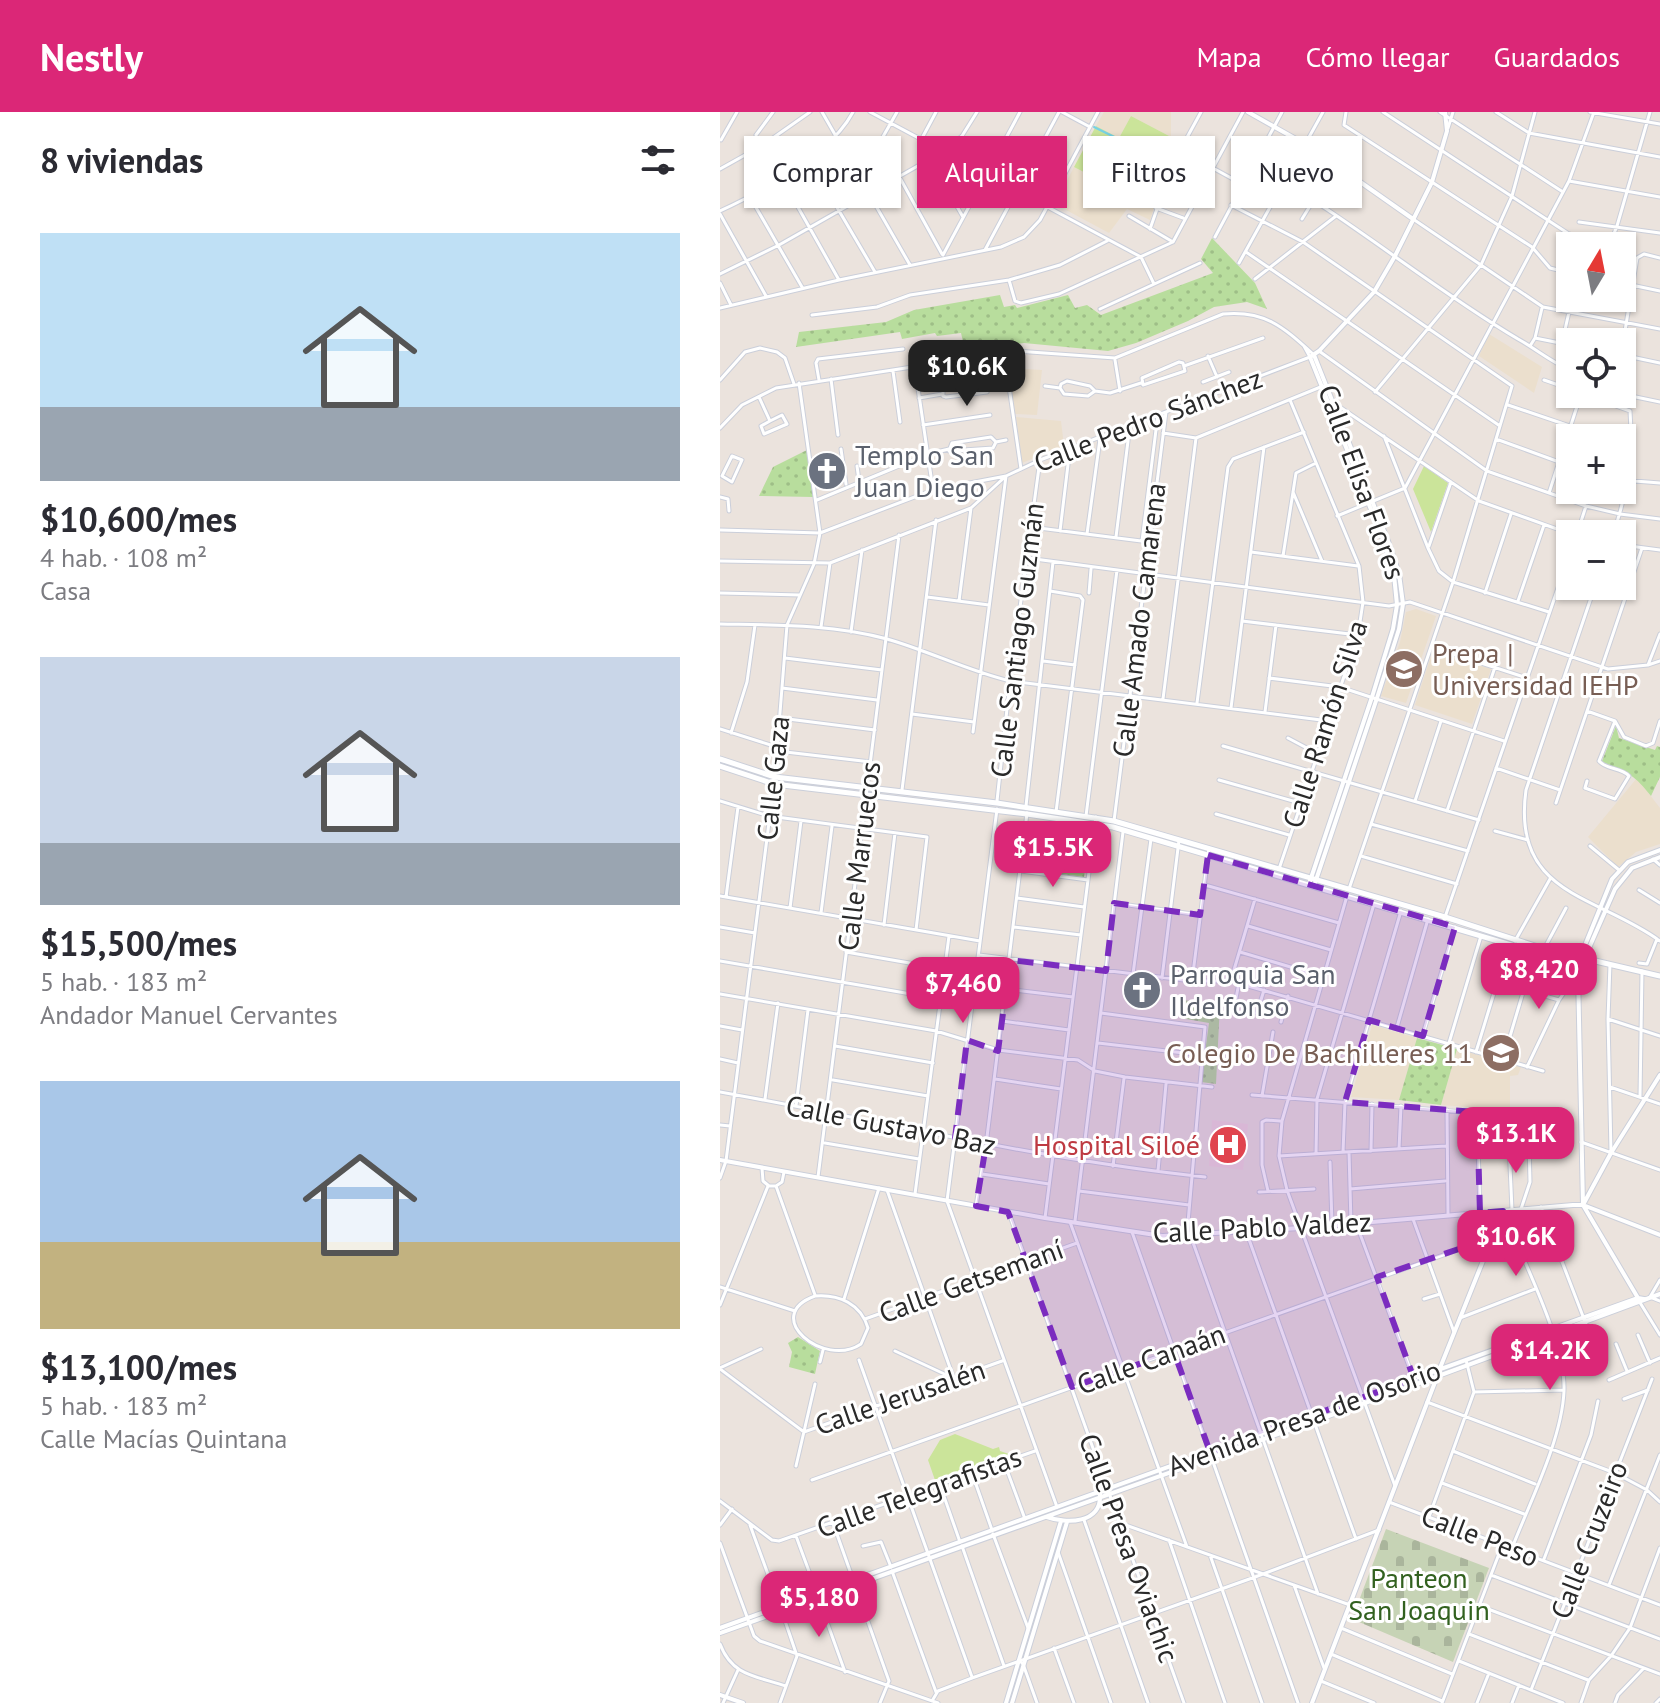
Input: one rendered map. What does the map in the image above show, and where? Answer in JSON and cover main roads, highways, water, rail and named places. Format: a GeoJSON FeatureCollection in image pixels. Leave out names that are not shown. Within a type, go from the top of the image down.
{"type":"FeatureCollection","features":[{"type":"Feature","properties":{"kind":"main road"},"geometry":{"type":"LineString","coordinates":[[720,759],[774,781],[997,803],[1026,811],[1113,824],[1279,869],[1312,882]]}},
{"type":"Feature","properties":{"kind":"main road"},"geometry":{"type":"LineString","coordinates":[[720,766],[774,781],[867,796],[997,812],[1056,812],[1086,816],[1096,821]]}},
{"type":"Feature","properties":{"kind":"main road"},"geometry":{"type":"LineString","coordinates":[[1124,827],[1151,838],[1179,843]]}},
{"type":"Feature","properties":{"kind":"main road"},"geometry":{"type":"LineString","coordinates":[[1209,851],[1444,920],[1535,952],[1660,976]]}},
{"type":"Feature","properties":{"kind":"main road"},"geometry":{"type":"LineString","coordinates":[[1348,892],[1374,904],[1428,919],[1444,920],[1481,936],[1583,959]]}},
{"type":"Feature","properties":{"kind":"waterway"},"geometry":{"type":"LineString","coordinates":[[1094,127],[1112,136]]}},
{"type":"Feature","properties":{"kind":"place","name":"Templo San Juan Diego"},"geometry":{"type":"Point","coordinates":[827,471]}},
{"type":"Feature","properties":{"kind":"place","name":"Prepa | Universidad IEHP"},"geometry":{"type":"Point","coordinates":[1404,669]}},
{"type":"Feature","properties":{"kind":"place","name":"Parroquia San Ildelfonso"},"geometry":{"type":"Point","coordinates":[1142,990]}},
{"type":"Feature","properties":{"kind":"place","name":"Colegio De Bachilleres 11"},"geometry":{"type":"Point","coordinates":[1501,1053]}},
{"type":"Feature","properties":{"kind":"place","name":"Hospital Siloé"},"geometry":{"type":"Point","coordinates":[1228,1145]}},
{"type":"Feature","properties":{"kind":"park label","name":"Panteon San Joaquin"},"geometry":{"type":"Point","coordinates":[1419,1594]}}]}
